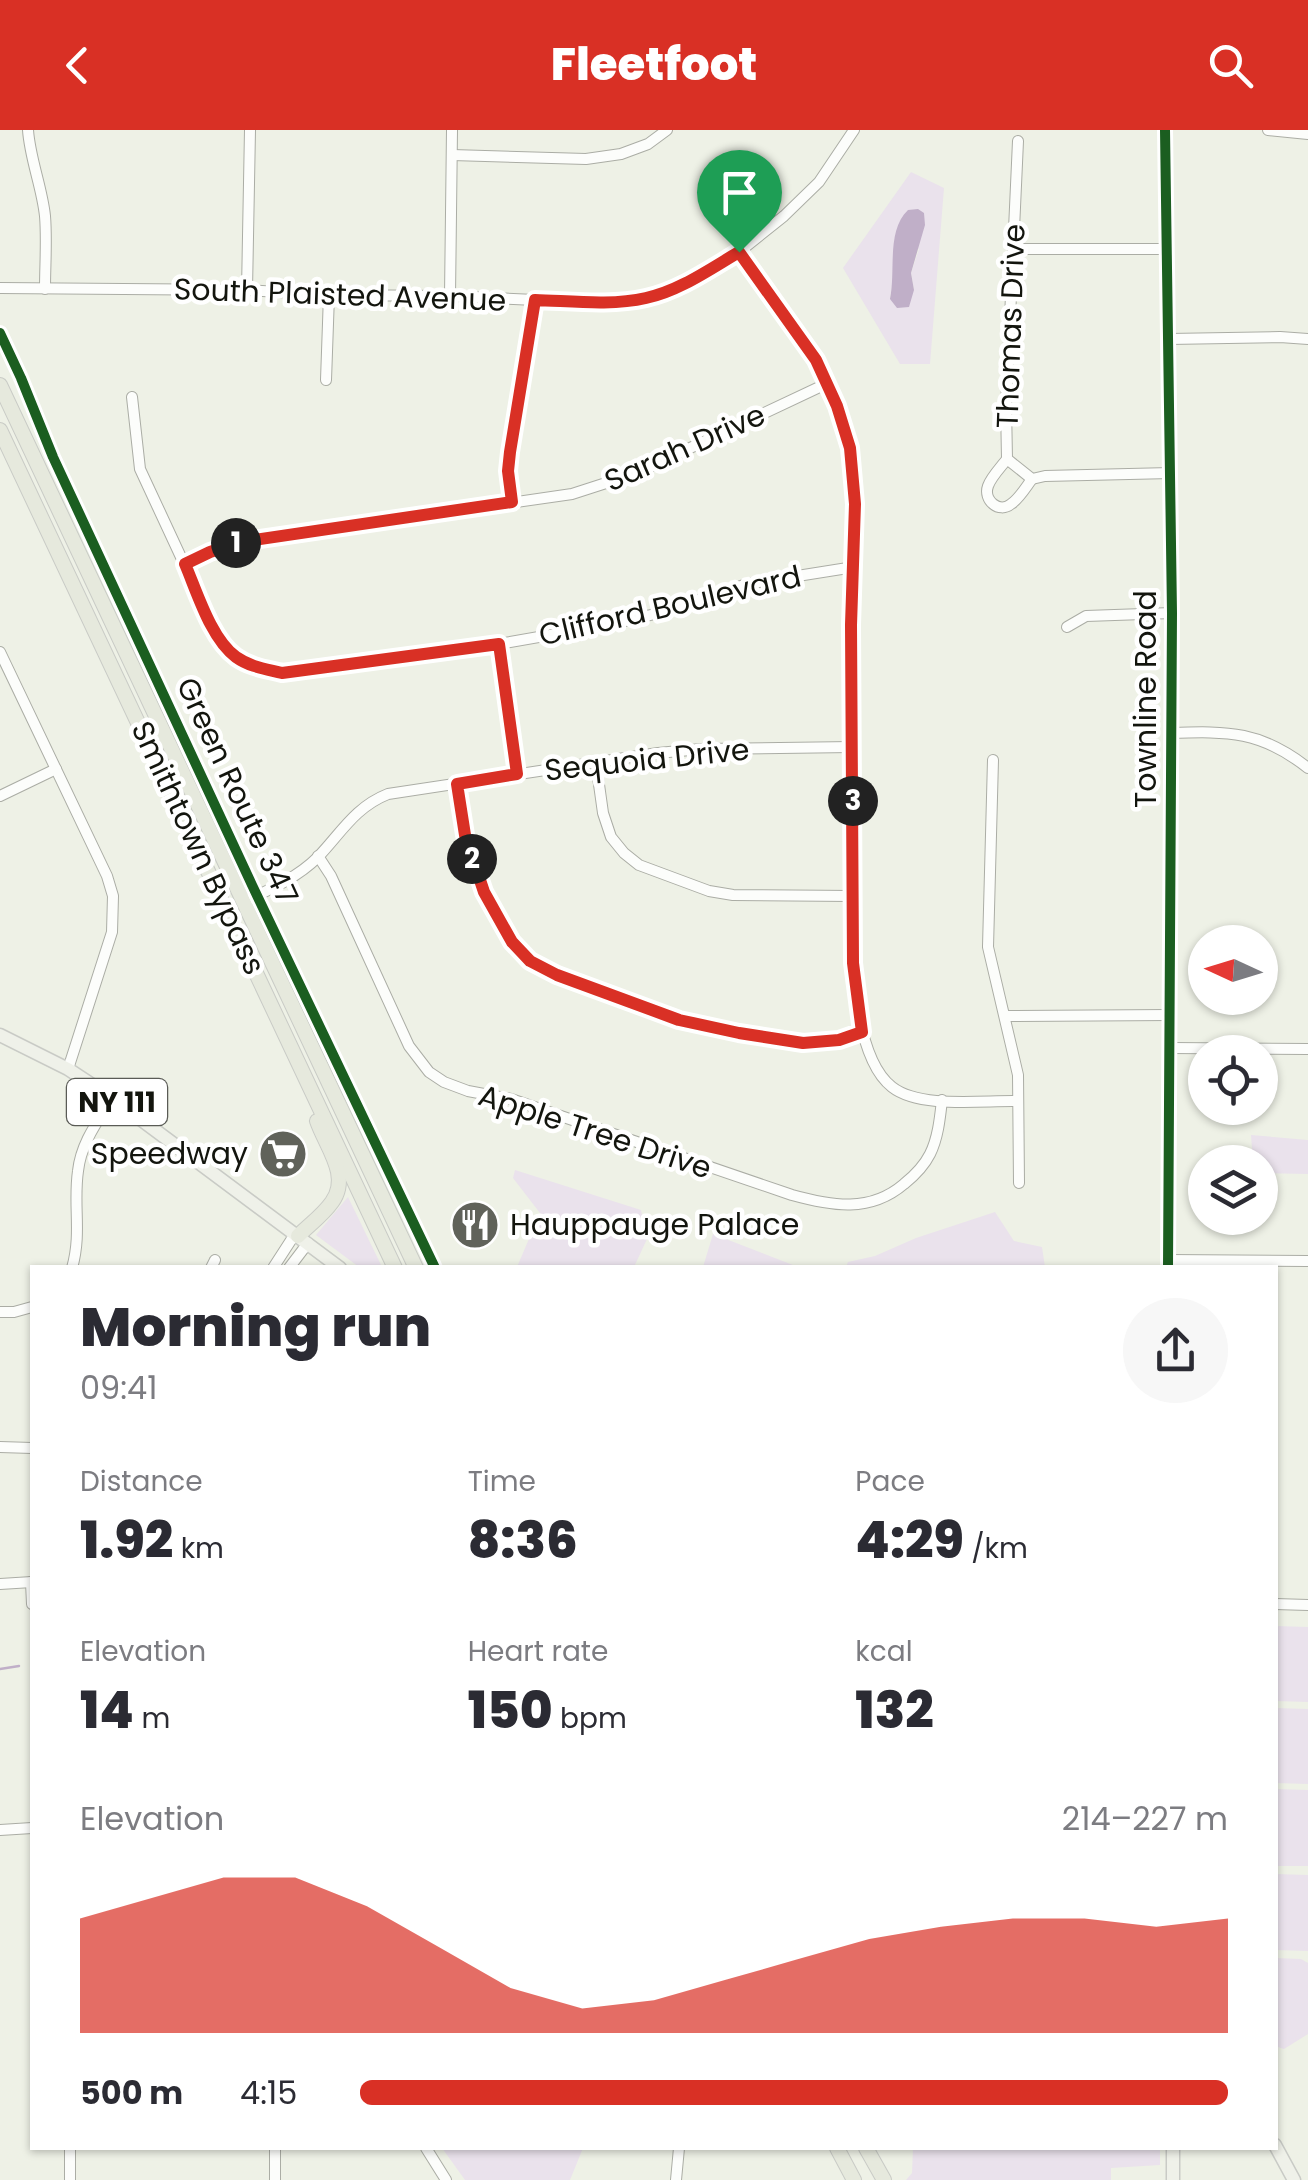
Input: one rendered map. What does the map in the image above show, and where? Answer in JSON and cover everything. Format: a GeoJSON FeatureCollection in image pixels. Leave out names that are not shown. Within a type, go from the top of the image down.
{"type":"FeatureCollection","features":[{"type":"Feature","properties":{"kind":"highway","name":"Smithtown Bypass"},"geometry":{"type":"LineString","coordinates":[[0,385],[415,1265]]}},
{"type":"Feature","properties":{"kind":"highway","name":"Smithtown Bypass"},"geometry":{"type":"LineString","coordinates":[[0,430],[394,1265]]}},
{"type":"Feature","properties":{"kind":"highway"},"geometry":{"type":"LineString","coordinates":[[300,1238],[339,1190],[340,1178],[313,1107],[314,1096]]}},
{"type":"Feature","properties":{"kind":"highway"},"geometry":{"type":"LineString","coordinates":[[838,2150],[854,2180]]}},
{"type":"Feature","properties":{"kind":"highway"},"geometry":{"type":"LineString","coordinates":[[867,2150],[884,2180]]}},
{"type":"Feature","properties":{"kind":"main road","name":"NY 111"},"geometry":{"type":"LineString","coordinates":[[0,1035],[68,1069],[112,1098],[336,1265]]}},
{"type":"Feature","properties":{"kind":"main road"},"geometry":{"type":"LineString","coordinates":[[1172,2150],[1172,2180]]}},
{"type":"Feature","properties":{"kind":"main road"},"geometry":{"type":"LineString","coordinates":[[1277,2150],[1294,2180]]}},
{"type":"Feature","properties":{"kind":"street"},"geometry":{"type":"LineString","coordinates":[[28,130],[45,218],[45,289]]}},
{"type":"Feature","properties":{"kind":"street"},"geometry":{"type":"LineString","coordinates":[[247,290],[250,130]]}},
{"type":"Feature","properties":{"kind":"street"},"geometry":{"type":"LineString","coordinates":[[450,296],[452,130]]}},
{"type":"Feature","properties":{"kind":"street"},"geometry":{"type":"LineString","coordinates":[[452,155],[586,159],[621,154],[648,144],[668,130]]}},
{"type":"Feature","properties":{"kind":"street","name":"South Plaisted Avenue"},"geometry":{"type":"LineString","coordinates":[[0,288],[247,290],[535,300],[647,298],[690,280],[739,252],[784,216],[820,182],[854,130]]}},
{"type":"Feature","properties":{"kind":"street","name":"Townline Road"},"geometry":{"type":"LineString","coordinates":[[1165,130],[1172,613],[1168,1264]]}},
{"type":"Feature","properties":{"kind":"street"},"geometry":{"type":"LineString","coordinates":[[1268,130],[1308,134]]}},
{"type":"Feature","properties":{"kind":"street","name":"Thomas Drive"},"geometry":{"type":"LineString","coordinates":[[1018,140],[1007,459],[1032,479]]}},
{"type":"Feature","properties":{"kind":"street"},"geometry":{"type":"LineString","coordinates":[[1014,250],[1167,248]]}},
{"type":"Feature","properties":{"kind":"street"},"geometry":{"type":"LineString","coordinates":[[739,252],[816,360],[850,448],[855,504],[851,625],[853,963],[862,1032],[874,1064],[893,1088],[912,1096],[942,1100],[1018,1100]]}},
{"type":"Feature","properties":{"kind":"street"},"geometry":{"type":"LineString","coordinates":[[326,380],[329,295]]}},
{"type":"Feature","properties":{"kind":"street"},"geometry":{"type":"LineString","coordinates":[[512,502],[510,452],[535,300]]}},
{"type":"Feature","properties":{"kind":"street"},"geometry":{"type":"LineString","coordinates":[[1168,339],[1308,339]]}},
{"type":"Feature","properties":{"kind":"street","name":"Sarah Drive"},"geometry":{"type":"LineString","coordinates":[[185,564],[240,542],[572,494],[638,473],[828,383]]}},
{"type":"Feature","properties":{"kind":"street","name":"Clifford Boulevard"},"geometry":{"type":"LineString","coordinates":[[132,397],[140,469],[219,639],[234,656],[256,667],[282,673],[499,644],[644,616],[747,584],[854,567]]}},
{"type":"Feature","properties":{"kind":"street"},"geometry":{"type":"LineString","coordinates":[[1007,459],[988,486],[992,505],[1002,508],[1011,505],[1032,479],[1046,476],[1171,473]]}},
{"type":"Feature","properties":{"kind":"street"},"geometry":{"type":"LineString","coordinates":[[1066,627],[1086,616],[1172,613]]}},
{"type":"Feature","properties":{"kind":"street"},"geometry":{"type":"LineString","coordinates":[[499,644],[517,774]]}},
{"type":"Feature","properties":{"kind":"street"},"geometry":{"type":"LineString","coordinates":[[0,652],[113,896],[112,932],[68,1069]]}},
{"type":"Feature","properties":{"kind":"street"},"geometry":{"type":"LineString","coordinates":[[1171,732],[1236,734],[1261,739],[1308,768]]}},
{"type":"Feature","properties":{"kind":"street","name":"Sequoia Drive"},"geometry":{"type":"LineString","coordinates":[[242,902],[302,872],[356,812],[388,794],[701,749],[852,747]]}},
{"type":"Feature","properties":{"kind":"street"},"geometry":{"type":"LineString","coordinates":[[993,760],[988,947],[1018,1075],[1019,1183]]}},
{"type":"Feature","properties":{"kind":"street"},"geometry":{"type":"LineString","coordinates":[[596,764],[603,813],[612,837],[639,865],[709,891],[733,895],[852,896]]}},
{"type":"Feature","properties":{"kind":"street"},"geometry":{"type":"LineString","coordinates":[[0,796],[56,769]]}},
{"type":"Feature","properties":{"kind":"street"},"geometry":{"type":"LineString","coordinates":[[457,784],[465,835],[484,892],[512,942],[530,961],[557,975],[679,1020],[739,1033],[803,1043],[839,1040],[862,1032]]}},
{"type":"Feature","properties":{"kind":"street","name":"Apple Tree Drive"},"geometry":{"type":"LineString","coordinates":[[318,856],[331,876],[409,1046],[429,1072],[444,1082],[468,1091],[511,1098],[792,1195],[851,1206],[895,1192],[916,1175],[929,1156],[942,1100]]}},
{"type":"Feature","properties":{"kind":"street"},"geometry":{"type":"LineString","coordinates":[[1005,1016],[1170,1015]]}},
{"type":"Feature","properties":{"kind":"street"},"geometry":{"type":"LineString","coordinates":[[1171,1048],[1308,1049]]}},
{"type":"Feature","properties":{"kind":"street"},"geometry":{"type":"LineString","coordinates":[[73,1265],[78,1238],[78,1167],[85,1143],[112,1098]]}},
{"type":"Feature","properties":{"kind":"street"},"geometry":{"type":"LineString","coordinates":[[277,1265],[300,1238]]}},
{"type":"Feature","properties":{"kind":"street"},"geometry":{"type":"LineString","coordinates":[[290,1265],[300,1238]]}},
{"type":"Feature","properties":{"kind":"street"},"geometry":{"type":"LineString","coordinates":[[1168,1264],[1308,1261]]}},
{"type":"Feature","properties":{"kind":"street"},"geometry":{"type":"LineString","coordinates":[[0,1312],[30,1307]]}},
{"type":"Feature","properties":{"kind":"street"},"geometry":{"type":"LineString","coordinates":[[0,1447],[30,1448]]}},
{"type":"Feature","properties":{"kind":"street"},"geometry":{"type":"LineString","coordinates":[[0,1584],[30,1582]]}},
{"type":"Feature","properties":{"kind":"street"},"geometry":{"type":"LineString","coordinates":[[1278,1604],[1308,1605]]}},
{"type":"Feature","properties":{"kind":"street"},"geometry":{"type":"LineString","coordinates":[[0,1830],[30,1828]]}},
{"type":"Feature","properties":{"kind":"street"},"geometry":{"type":"LineString","coordinates":[[70,2150],[70,2180]]}},
{"type":"Feature","properties":{"kind":"street"},"geometry":{"type":"LineString","coordinates":[[275,2150],[275,2180]]}},
{"type":"Feature","properties":{"kind":"street"},"geometry":{"type":"LineString","coordinates":[[427,2150],[446,2180]]}},
{"type":"Feature","properties":{"kind":"street"},"geometry":{"type":"LineString","coordinates":[[676,2180],[678,2150]]}},
{"type":"Feature","properties":{"kind":"shaded area"},"geometry":{"type":"Polygon","coordinates":[[[911,172],[944,188],[930,364],[900,364],[843,268],[911,172]],[[895,236],[890,299],[914,290],[911,273],[919,249],[895,236]]]}},
{"type":"Feature","properties":{"kind":"shaded area"},"geometry":{"type":"Polygon","coordinates":[[[908,210],[924,213],[925,225],[911,273],[914,290],[909,307],[897,308],[890,299],[894,240],[901,219],[908,210]]]}},
{"type":"Feature","properties":{"kind":"shaded area"},"geometry":{"type":"Polygon","coordinates":[[[1251,1135],[1308,1140],[1308,1174],[1278,1173],[1278,1145],[1252,1145],[1251,1135]]]}},
{"type":"Feature","properties":{"kind":"shaded area"},"geometry":{"type":"Polygon","coordinates":[[[515,1170],[641,1210],[647,1239],[635,1265],[518,1265],[540,1213],[513,1178],[515,1170]]]}},
{"type":"Feature","properties":{"kind":"shaded area"},"geometry":{"type":"Polygon","coordinates":[[[348,1197],[381,1265],[356,1265],[316,1235],[348,1197]]]}},
{"type":"Feature","properties":{"kind":"shaded area"},"geometry":{"type":"Polygon","coordinates":[[[995,1212],[1014,1241],[1042,1247],[1045,1265],[847,1265],[995,1212]]]}},
{"type":"Feature","properties":{"kind":"shaded area"},"geometry":{"type":"Polygon","coordinates":[[[713,1234],[793,1265],[704,1265],[713,1234]]]}},
{"type":"Feature","properties":{"kind":"shaded area"},"geometry":{"type":"Polygon","coordinates":[[[1278,1626],[1308,1627],[1308,1702],[1278,1701],[1278,1626]]]}},
{"type":"Feature","properties":{"kind":"shaded area"},"geometry":{"type":"Polygon","coordinates":[[[1278,1708],[1308,1709],[1308,1784],[1278,1783],[1278,1708]]]}},
{"type":"Feature","properties":{"kind":"shaded area"},"geometry":{"type":"Polygon","coordinates":[[[1278,1789],[1308,1790],[1308,1866],[1278,1866],[1278,1789]]]}},
{"type":"Feature","properties":{"kind":"shaded area"},"geometry":{"type":"Polygon","coordinates":[[[1278,1874],[1308,1875],[1308,1951],[1278,1950],[1278,1874]]]}},
{"type":"Feature","properties":{"kind":"shaded area"},"geometry":{"type":"Polygon","coordinates":[[[1278,1958],[1301,1959],[1308,1963],[1308,2034],[1284,2049],[1278,2047],[1278,1958]]]}},
{"type":"Feature","properties":{"kind":"shaded area"},"geometry":{"type":"Polygon","coordinates":[[[443,2150],[582,2150],[570,2180],[465,2180],[443,2150]]]}},
{"type":"Feature","properties":{"kind":"shaded area"},"geometry":{"type":"Polygon","coordinates":[[[913,2150],[1160,2150],[1160,2165],[1111,2168],[1111,2180],[906,2180],[912,2173],[913,2150]]]}},
{"type":"Feature","properties":{"kind":"waterway"},"geometry":{"type":"LineString","coordinates":[[0,1669],[19,1666]]}},
{"type":"Feature","properties":{"kind":"cycle path"},"geometry":{"type":"LineString","coordinates":[[1165,130],[1172,613],[1168,1265]]}},
{"type":"Feature","properties":{"kind":"cycle path","name":"Green Route 347"},"geometry":{"type":"LineString","coordinates":[[0,333],[53,457],[252,885],[434,1265]]}},
{"type":"Feature","properties":{"kind":"place","name":"Speedway"},"geometry":{"type":"Point","coordinates":[283,1154]}},
{"type":"Feature","properties":{"kind":"place","name":"Hauppauge Palace"},"geometry":{"type":"Point","coordinates":[475,1225]}},
{"type":"Feature","properties":{"kind":"route"},"geometry":{"type":"LineString","coordinates":[[739,252],[816,360],[837,406],[850,448],[855,504],[851,625],[853,963],[862,1032],[839,1040],[777,1040],[679,1020],[557,975],[530,961],[512,942],[484,892],[471,858],[457,784],[517,774],[499,644],[282,673],[256,667],[234,656],[219,639],[185,564],[240,542],[512,502],[510,452],[535,300],[647,298],[705,273],[739,252]]}}]}
